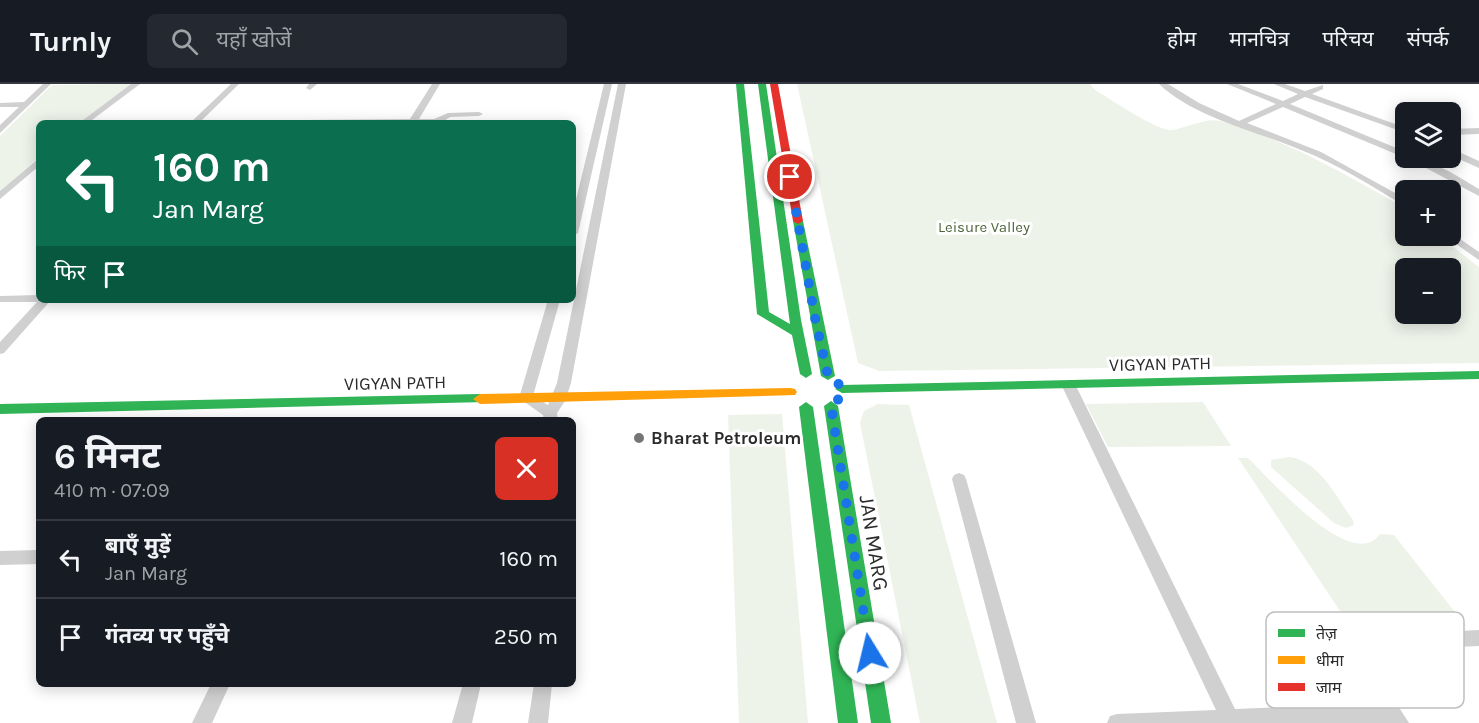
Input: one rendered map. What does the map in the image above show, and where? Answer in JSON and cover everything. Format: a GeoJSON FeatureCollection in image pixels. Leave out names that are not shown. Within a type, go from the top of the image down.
{"type":"FeatureCollection","features":[{"type":"Feature","properties":{"kind":"main road"},"geometry":{"type":"LineString","coordinates":[[740,84],[763,314],[798,333]]}},
{"type":"Feature","properties":{"kind":"main road"},"geometry":{"type":"LineString","coordinates":[[762,84],[806,374]]}},
{"type":"Feature","properties":{"kind":"main road"},"geometry":{"type":"LineString","coordinates":[[774,84],[815,318],[828,376]]}},
{"type":"Feature","properties":{"kind":"main road"},"geometry":{"type":"LineString","coordinates":[[806,374],[828,376],[839,384],[842,396],[831,406],[819,408],[806,406],[796,401],[790,392],[791,384],[795,379],[806,374]]}},
{"type":"Feature","properties":{"kind":"main road","name":"VIGYAN PATH"},"geometry":{"type":"LineString","coordinates":[[842,389],[1479,375]]}},
{"type":"Feature","properties":{"kind":"main road","name":"VIGYAN PATH"},"geometry":{"type":"LineString","coordinates":[[0,409],[790,392]]}},
{"type":"Feature","properties":{"kind":"main road"},"geometry":{"type":"LineString","coordinates":[[806,406],[848,723]]}},
{"type":"Feature","properties":{"kind":"main road","name":"JAN MARG"},"geometry":{"type":"LineString","coordinates":[[831,406],[881,723]]}},
{"type":"Feature","properties":{"kind":"street"},"geometry":{"type":"LineString","coordinates":[[0,130],[47,84]]}},
{"type":"Feature","properties":{"kind":"street"},"geometry":{"type":"LineString","coordinates":[[87,120],[136,84]]}},
{"type":"Feature","properties":{"kind":"street"},"geometry":{"type":"LineString","coordinates":[[197,120],[235,84]]}},
{"type":"Feature","properties":{"kind":"street"},"geometry":{"type":"LineString","coordinates":[[414,120],[436,84]]}},
{"type":"Feature","properties":{"kind":"street"},"geometry":{"type":"LineString","coordinates":[[578,200],[608,84]]}},
{"type":"Feature","properties":{"kind":"street"},"geometry":{"type":"LineString","coordinates":[[553,303],[526,398],[551,417],[559,398],[581,302],[621,84]]}},
{"type":"Feature","properties":{"kind":"street"},"geometry":{"type":"LineString","coordinates":[[1163,84],[1196,106],[1307,149],[1395,196]]}},
{"type":"Feature","properties":{"kind":"street"},"geometry":{"type":"LineString","coordinates":[[1231,84],[1318,117],[1395,150]]}},
{"type":"Feature","properties":{"kind":"street"},"geometry":{"type":"LineString","coordinates":[[1278,84],[1395,126]]}},
{"type":"Feature","properties":{"kind":"street"},"geometry":{"type":"LineString","coordinates":[[1241,123],[1304,94],[1318,85],[1377,119]]}},
{"type":"Feature","properties":{"kind":"street"},"geometry":{"type":"LineString","coordinates":[[0,105],[26,104]]}},
{"type":"Feature","properties":{"kind":"street"},"geometry":{"type":"LineString","coordinates":[[440,120],[452,114],[479,114]]}},
{"type":"Feature","properties":{"kind":"street"},"geometry":{"type":"LineString","coordinates":[[1461,132],[1479,131]]}},
{"type":"Feature","properties":{"kind":"street"},"geometry":{"type":"LineString","coordinates":[[1461,156],[1479,165]]}},
{"type":"Feature","properties":{"kind":"street"},"geometry":{"type":"LineString","coordinates":[[0,196],[36,164]]}},
{"type":"Feature","properties":{"kind":"street"},"geometry":{"type":"LineString","coordinates":[[1433,168],[1479,194]]}},
{"type":"Feature","properties":{"kind":"street"},"geometry":{"type":"LineString","coordinates":[[1461,244],[1479,257]]}},
{"type":"Feature","properties":{"kind":"street"},"geometry":{"type":"LineString","coordinates":[[0,299],[36,298]]}},
{"type":"Feature","properties":{"kind":"street"},"geometry":{"type":"LineString","coordinates":[[0,350],[42,303]]}},
{"type":"Feature","properties":{"kind":"street"},"geometry":{"type":"LineString","coordinates":[[1068,384],[1231,720]]}},
{"type":"Feature","properties":{"kind":"street"},"geometry":{"type":"LineString","coordinates":[[959,479],[1026,723]]}},
{"type":"Feature","properties":{"kind":"street"},"geometry":{"type":"LineString","coordinates":[[0,558],[36,557]]}},
{"type":"Feature","properties":{"kind":"street"},"geometry":{"type":"LineString","coordinates":[[1464,639],[1479,638]]}},
{"type":"Feature","properties":{"kind":"street"},"geometry":{"type":"LineString","coordinates":[[202,723],[220,687]]}},
{"type":"Feature","properties":{"kind":"street"},"geometry":{"type":"LineString","coordinates":[[462,723],[471,687]]}},
{"type":"Feature","properties":{"kind":"street"},"geometry":{"type":"LineString","coordinates":[[538,723],[543,687]]}},
{"type":"Feature","properties":{"kind":"street"},"geometry":{"type":"LineString","coordinates":[[1117,723],[1396,718]]}},
{"type":"Feature","properties":{"kind":"green space"},"geometry":{"type":"Polygon","coordinates":[[[131,84],[83,120],[36,120],[36,160],[0,191],[0,136],[52,85],[131,84]]]}},
{"type":"Feature","properties":{"kind":"green space","name":"Leisure Valley"},"geometry":{"type":"Polygon","coordinates":[[[797,84],[1090,84],[1095,90],[1134,114],[1165,129],[1172,130],[1215,120],[1292,148],[1395,203],[1395,246],[1452,246],[1479,267],[1479,363],[879,371],[858,363],[797,84]]]}},
{"type":"Feature","properties":{"kind":"green space"},"geometry":{"type":"Polygon","coordinates":[[[1203,402],[1231,446],[1108,447],[1086,404],[1203,402]]]}},
{"type":"Feature","properties":{"kind":"green space"},"geometry":{"type":"Polygon","coordinates":[[[878,404],[909,405],[997,723],[920,723],[860,423],[864,411],[878,404]]]}},
{"type":"Feature","properties":{"kind":"green space"},"geometry":{"type":"Polygon","coordinates":[[[782,414],[808,723],[739,723],[728,415],[782,414]]]}},
{"type":"Feature","properties":{"kind":"green space"},"geometry":{"type":"Polygon","coordinates":[[[1289,457],[1300,460],[1318,472],[1353,520],[1354,525],[1346,528],[1334,523],[1271,467],[1271,460],[1289,457]]]}},
{"type":"Feature","properties":{"kind":"green space"},"geometry":{"type":"Polygon","coordinates":[[[1238,458],[1248,458],[1292,501],[1331,533],[1351,542],[1367,543],[1380,534],[1394,535],[1455,612],[1341,612],[1238,458]]]}},
{"type":"Feature","properties":{"kind":"traffic: fast"},"geometry":{"type":"LineString","coordinates":[[740,84],[763,314],[798,333]]}},
{"type":"Feature","properties":{"kind":"traffic: fast"},"geometry":{"type":"LineString","coordinates":[[762,84],[795,320],[806,374]]}},
{"type":"Feature","properties":{"kind":"traffic: fast"},"geometry":{"type":"LineString","coordinates":[[798,221],[828,376]]}},
{"type":"Feature","properties":{"kind":"traffic: fast"},"geometry":{"type":"LineString","coordinates":[[842,389],[1479,375]]}},
{"type":"Feature","properties":{"kind":"traffic: fast"},"geometry":{"type":"LineString","coordinates":[[0,409],[480,399]]}},
{"type":"Feature","properties":{"kind":"traffic: fast"},"geometry":{"type":"LineString","coordinates":[[831,406],[881,723]]}},
{"type":"Feature","properties":{"kind":"traffic: fast"},"geometry":{"type":"LineString","coordinates":[[806,407],[848,723]]}},
{"type":"Feature","properties":{"kind":"traffic: slow"},"geometry":{"type":"LineString","coordinates":[[480,399],[790,392]]}},
{"type":"Feature","properties":{"kind":"traffic: jam"},"geometry":{"type":"LineString","coordinates":[[774,84],[798,221]]}},
{"type":"Feature","properties":{"kind":"place","name":"Bharat Petroleum"},"geometry":{"type":"Point","coordinates":[639,438]}},
{"type":"Feature","properties":{"kind":"route"},"geometry":{"type":"LineString","coordinates":[[790,177],[815,318],[828,376],[842,389],[842,396],[831,406],[870,653]]}}]}
